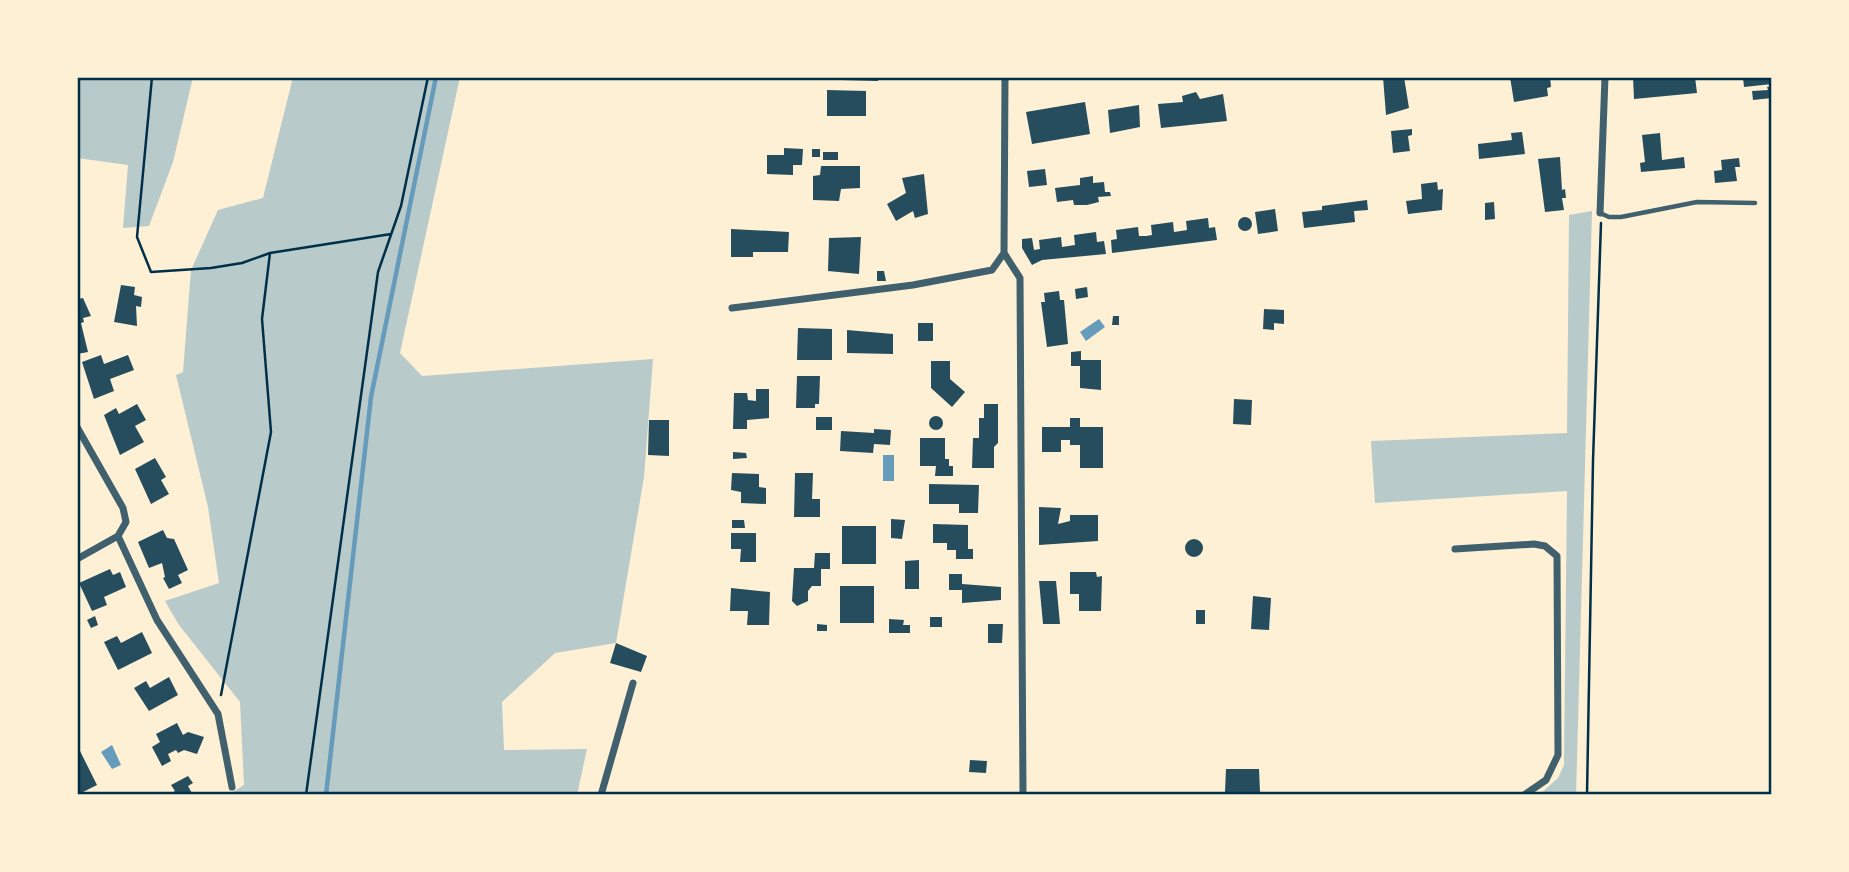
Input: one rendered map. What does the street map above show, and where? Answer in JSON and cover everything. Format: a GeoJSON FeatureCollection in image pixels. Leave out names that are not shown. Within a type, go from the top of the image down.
{"type":"FeatureCollection","features":[{"type":"Feature","properties":{"kind":"street"},"geometry":{"type":"LineString","coordinates":[[1005,77],[1004,253],[1020,278],[1023,795]]}},
{"type":"Feature","properties":{"kind":"street"},"geometry":{"type":"LineString","coordinates":[[1600,213],[1605,77]]}},
{"type":"Feature","properties":{"kind":"street"},"geometry":{"type":"LineString","coordinates":[[732,308],[913,285],[992,270],[1004,253]]}},
{"type":"Feature","properties":{"kind":"street"},"geometry":{"type":"LineString","coordinates":[[77,427],[126,516],[125,527],[118,536],[77,559]]}},
{"type":"Feature","properties":{"kind":"street"},"geometry":{"type":"LineString","coordinates":[[118,536],[157,620],[218,714],[232,787]]}},
{"type":"Feature","properties":{"kind":"street"},"geometry":{"type":"LineString","coordinates":[[1455,549],[1534,544],[1545,547],[1557,556],[1558,755],[1546,780],[1524,795]]}},
{"type":"Feature","properties":{"kind":"street"},"geometry":{"type":"LineString","coordinates":[[601,795],[633,683]]}},
{"type":"Feature","properties":{"kind":"lane"},"geometry":{"type":"LineString","coordinates":[[1600,213],[1609,217],[1621,217],[1697,202],[1755,203]]}},
{"type":"Feature","properties":{"kind":"path"},"geometry":{"type":"LineString","coordinates":[[152,77],[137,237],[150,272],[211,268],[270,253],[391,234]]}},
{"type":"Feature","properties":{"kind":"path"},"geometry":{"type":"LineString","coordinates":[[306,795],[376,286],[401,206],[428,77]]}},
{"type":"Feature","properties":{"kind":"path"},"geometry":{"type":"LineString","coordinates":[[1587,795],[1593,461],[1602,236]]}},
{"type":"Feature","properties":{"kind":"path"},"geometry":{"type":"LineString","coordinates":[[218,714],[271,432],[262,319],[270,253]]}},
{"type":"Feature","properties":{"kind":"shaded area"},"geometry":{"type":"Polygon","coordinates":[[[77,77],[193,77],[173,162],[149,226],[123,228],[128,165],[77,158],[77,77]]]}},
{"type":"Feature","properties":{"kind":"shaded area"},"geometry":{"type":"Polygon","coordinates":[[[293,77],[460,77],[400,353],[422,376],[653,359],[644,477],[616,643],[555,653],[502,702],[504,750],[587,749],[577,795],[228,795],[244,785],[240,702],[179,625],[165,601],[219,583],[208,507],[176,375],[183,372],[191,270],[218,210],[263,198],[293,77]]]}},
{"type":"Feature","properties":{"kind":"shaded area"},"geometry":{"type":"Polygon","coordinates":[[[1592,211],[1576,795],[1539,795],[1558,778],[1564,765],[1567,491],[1375,503],[1371,441],[1567,433],[1569,215],[1592,211]]]}},
{"type":"Feature","properties":{"kind":"water"},"geometry":{"type":"Polygon","coordinates":[[[1099,319],[1105,327],[1086,341],[1080,332],[1099,319]]]}},
{"type":"Feature","properties":{"kind":"water"},"geometry":{"type":"Polygon","coordinates":[[[883,455],[894,455],[894,481],[883,481],[883,455]]]}},
{"type":"Feature","properties":{"kind":"water"},"geometry":{"type":"Polygon","coordinates":[[[112,745],[121,765],[112,769],[101,752],[112,745]]]}},
{"type":"Feature","properties":{"kind":"building"},"geometry":{"type":"Polygon","coordinates":[[[841,77],[878,77],[878,81],[841,80],[841,77]]]}},
{"type":"Feature","properties":{"kind":"building"},"geometry":{"type":"Polygon","coordinates":[[[1383,77],[1404,77],[1409,108],[1386,115],[1383,77]]]}},
{"type":"Feature","properties":{"kind":"building"},"geometry":{"type":"Polygon","coordinates":[[[1510,77],[1550,77],[1548,96],[1514,102],[1510,77]]]}},
{"type":"Feature","properties":{"kind":"building"},"geometry":{"type":"Polygon","coordinates":[[[1633,77],[1695,77],[1697,93],[1634,99],[1633,77]]]}},
{"type":"Feature","properties":{"kind":"building"},"geometry":{"type":"Polygon","coordinates":[[[1743,77],[1772,77],[1772,84],[1744,87],[1743,77]]]}},
{"type":"Feature","properties":{"kind":"building"},"geometry":{"type":"Polygon","coordinates":[[[1767,87],[1772,87],[1772,98],[1753,100],[1752,91],[1768,90],[1767,87]]]}},
{"type":"Feature","properties":{"kind":"building"},"geometry":{"type":"Polygon","coordinates":[[[827,90],[866,91],[866,116],[827,116],[827,90]]]}},
{"type":"Feature","properties":{"kind":"building"},"geometry":{"type":"Polygon","coordinates":[[[1196,92],[1200,99],[1223,94],[1227,121],[1161,128],[1158,104],[1183,102],[1182,96],[1196,92]]]}},
{"type":"Feature","properties":{"kind":"building"},"geometry":{"type":"Polygon","coordinates":[[[1085,102],[1090,134],[1032,144],[1026,112],[1085,102]]]}},
{"type":"Feature","properties":{"kind":"building"},"geometry":{"type":"Polygon","coordinates":[[[1139,105],[1140,127],[1110,133],[1108,110],[1139,105]]]}},
{"type":"Feature","properties":{"kind":"building"},"geometry":{"type":"Polygon","coordinates":[[[1412,129],[1412,135],[1408,136],[1410,151],[1393,153],[1391,131],[1412,129]]]}},
{"type":"Feature","properties":{"kind":"building"},"geometry":{"type":"Polygon","coordinates":[[[1522,132],[1525,154],[1479,159],[1478,144],[1512,140],[1511,133],[1522,132]]]}},
{"type":"Feature","properties":{"kind":"building"},"geometry":{"type":"Polygon","coordinates":[[[1660,133],[1662,160],[1684,157],[1685,168],[1641,172],[1640,163],[1645,162],[1642,135],[1660,133]]]}},
{"type":"Feature","properties":{"kind":"building"},"geometry":{"type":"Polygon","coordinates":[[[784,148],[803,149],[802,165],[793,165],[793,175],[767,174],[767,155],[784,155],[784,148]]]}},
{"type":"Feature","properties":{"kind":"building"},"geometry":{"type":"Polygon","coordinates":[[[812,149],[820,149],[820,157],[812,157],[812,149]]]}},
{"type":"Feature","properties":{"kind":"building"},"geometry":{"type":"Polygon","coordinates":[[[823,152],[838,152],[838,160],[823,160],[823,152]]]}},
{"type":"Feature","properties":{"kind":"building"},"geometry":{"type":"Polygon","coordinates":[[[1560,157],[1562,190],[1565,189],[1566,198],[1562,198],[1564,210],[1545,212],[1538,159],[1560,157]]]}},
{"type":"Feature","properties":{"kind":"building"},"geometry":{"type":"Polygon","coordinates":[[[1739,158],[1740,167],[1735,167],[1737,181],[1715,183],[1714,171],[1722,170],[1721,160],[1739,158]]]}},
{"type":"Feature","properties":{"kind":"building"},"geometry":{"type":"Polygon","coordinates":[[[821,166],[860,166],[860,188],[841,189],[839,201],[813,200],[813,176],[820,175],[821,166]]]}},
{"type":"Feature","properties":{"kind":"building"},"geometry":{"type":"Polygon","coordinates":[[[1045,169],[1047,185],[1029,187],[1027,171],[1045,169]]]}},
{"type":"Feature","properties":{"kind":"building"},"geometry":{"type":"Polygon","coordinates":[[[924,174],[928,214],[915,218],[913,211],[896,221],[887,204],[906,193],[902,178],[924,174]]]}},
{"type":"Feature","properties":{"kind":"building"},"geometry":{"type":"Polygon","coordinates":[[[1093,176],[1093,183],[1104,182],[1105,192],[1110,192],[1111,196],[1098,197],[1099,202],[1087,205],[1074,205],[1073,200],[1057,202],[1055,188],[1080,185],[1080,178],[1093,176]]]}},
{"type":"Feature","properties":{"kind":"building"},"geometry":{"type":"Polygon","coordinates":[[[1437,182],[1438,190],[1443,189],[1442,210],[1408,214],[1406,201],[1422,199],[1421,184],[1437,182]]]}},
{"type":"Feature","properties":{"kind":"building"},"geometry":{"type":"Polygon","coordinates":[[[1367,200],[1368,210],[1354,211],[1355,222],[1304,228],[1302,212],[1322,210],[1322,206],[1367,200]]]}},
{"type":"Feature","properties":{"kind":"building"},"geometry":{"type":"Polygon","coordinates":[[[1494,202],[1495,219],[1485,220],[1485,203],[1494,202]]]}},
{"type":"Feature","properties":{"kind":"building"},"geometry":{"type":"Polygon","coordinates":[[[1275,209],[1278,231],[1258,234],[1255,212],[1275,209]]]}},
{"type":"Feature","properties":{"kind":"building"},"geometry":{"type":"Polygon","coordinates":[[[1242,217],[1248,217],[1252,224],[1248,231],[1242,231],[1238,227],[1238,221],[1242,217]]]}},
{"type":"Feature","properties":{"kind":"building"},"geometry":{"type":"Polygon","coordinates":[[[1208,218],[1209,228],[1215,227],[1217,240],[1112,253],[1111,240],[1117,239],[1116,230],[1138,227],[1139,236],[1146,236],[1152,235],[1151,225],[1173,222],[1174,232],[1187,230],[1186,221],[1208,218]]]}},
{"type":"Feature","properties":{"kind":"building"},"geometry":{"type":"Polygon","coordinates":[[[731,229],[789,232],[788,252],[753,252],[753,257],[731,257],[731,229]]]}},
{"type":"Feature","properties":{"kind":"building"},"geometry":{"type":"Polygon","coordinates":[[[1096,232],[1097,242],[1104,241],[1106,254],[1042,260],[1032,265],[1022,248],[1022,239],[1032,238],[1034,250],[1040,249],[1039,240],[1061,237],[1062,247],[1075,245],[1074,235],[1096,232]]]}},
{"type":"Feature","properties":{"kind":"building"},"geometry":{"type":"Polygon","coordinates":[[[861,237],[859,274],[828,271],[829,238],[861,237]]]}},
{"type":"Feature","properties":{"kind":"building"},"geometry":{"type":"Polygon","coordinates":[[[877,271],[884,271],[886,281],[877,281],[877,271]]]}},
{"type":"Feature","properties":{"kind":"building"},"geometry":{"type":"Polygon","coordinates":[[[121,285],[135,287],[134,295],[142,297],[141,307],[136,306],[137,326],[114,322],[121,285]]]}},
{"type":"Feature","properties":{"kind":"building"},"geometry":{"type":"Polygon","coordinates":[[[1087,287],[1088,297],[1076,299],[1075,289],[1087,287]]]}},
{"type":"Feature","properties":{"kind":"building"},"geometry":{"type":"Polygon","coordinates":[[[1059,291],[1060,300],[1064,300],[1068,344],[1047,347],[1041,302],[1045,302],[1044,293],[1059,291]]]}},
{"type":"Feature","properties":{"kind":"building"},"geometry":{"type":"Polygon","coordinates":[[[83,298],[91,316],[83,318],[84,322],[81,323],[88,352],[77,354],[77,299],[83,298]]]}},
{"type":"Feature","properties":{"kind":"building"},"geometry":{"type":"Polygon","coordinates":[[[1264,309],[1284,310],[1284,324],[1274,323],[1274,330],[1263,329],[1264,309]]]}},
{"type":"Feature","properties":{"kind":"building"},"geometry":{"type":"Polygon","coordinates":[[[1113,316],[1119,316],[1119,325],[1112,325],[1113,316]]]}},
{"type":"Feature","properties":{"kind":"building"},"geometry":{"type":"Polygon","coordinates":[[[918,323],[933,323],[933,341],[918,341],[918,323]]]}},
{"type":"Feature","properties":{"kind":"building"},"geometry":{"type":"Polygon","coordinates":[[[798,328],[832,329],[832,360],[797,360],[798,328]]]}},
{"type":"Feature","properties":{"kind":"building"},"geometry":{"type":"Polygon","coordinates":[[[847,330],[893,334],[893,354],[847,353],[847,330]]]}},
{"type":"Feature","properties":{"kind":"building"},"geometry":{"type":"Polygon","coordinates":[[[1081,351],[1081,360],[1101,360],[1101,390],[1080,388],[1080,366],[1071,366],[1071,352],[1081,351]]]}},
{"type":"Feature","properties":{"kind":"building"},"geometry":{"type":"Polygon","coordinates":[[[101,355],[104,364],[128,355],[134,370],[110,379],[114,391],[94,399],[82,362],[101,355]]]}},
{"type":"Feature","properties":{"kind":"building"},"geometry":{"type":"Polygon","coordinates":[[[931,361],[950,361],[950,379],[965,392],[952,407],[931,388],[931,361]]]}},
{"type":"Feature","properties":{"kind":"building"},"geometry":{"type":"Polygon","coordinates":[[[797,376],[820,376],[819,404],[815,404],[815,408],[796,408],[797,376]]]}},
{"type":"Feature","properties":{"kind":"building"},"geometry":{"type":"Polygon","coordinates":[[[756,389],[769,389],[769,418],[747,420],[747,429],[733,429],[734,393],[747,393],[748,400],[756,401],[756,389]]]}},
{"type":"Feature","properties":{"kind":"building"},"geometry":{"type":"Polygon","coordinates":[[[1234,399],[1252,400],[1251,425],[1233,424],[1234,399]]]}},
{"type":"Feature","properties":{"kind":"building"},"geometry":{"type":"Polygon","coordinates":[[[137,404],[146,420],[135,426],[144,442],[120,455],[104,415],[116,408],[119,414],[137,404]]]}},
{"type":"Feature","properties":{"kind":"building"},"geometry":{"type":"Polygon","coordinates":[[[984,404],[998,404],[998,443],[994,447],[994,468],[972,468],[973,438],[979,438],[979,418],[984,418],[984,404]]]}},
{"type":"Feature","properties":{"kind":"building"},"geometry":{"type":"Polygon","coordinates":[[[936,416],[941,418],[941,428],[936,430],[931,428],[929,423],[931,418],[936,416]]]}},
{"type":"Feature","properties":{"kind":"building"},"geometry":{"type":"Polygon","coordinates":[[[816,417],[832,417],[832,430],[816,430],[816,417]]]}},
{"type":"Feature","properties":{"kind":"building"},"geometry":{"type":"Polygon","coordinates":[[[1070,418],[1080,418],[1080,427],[1103,427],[1103,468],[1080,468],[1080,445],[1070,445],[1070,440],[1061,440],[1061,452],[1042,452],[1042,427],[1070,427],[1070,418]]]}},
{"type":"Feature","properties":{"kind":"building"},"geometry":{"type":"Polygon","coordinates":[[[649,420],[669,420],[669,456],[648,455],[649,420]]]}},
{"type":"Feature","properties":{"kind":"building"},"geometry":{"type":"Polygon","coordinates":[[[874,429],[891,430],[890,445],[874,444],[873,453],[840,451],[841,431],[874,433],[874,429]]]}},
{"type":"Feature","properties":{"kind":"building"},"geometry":{"type":"Polygon","coordinates":[[[920,438],[945,438],[945,459],[949,459],[949,466],[953,466],[953,476],[935,476],[936,466],[920,466],[920,438]]]}},
{"type":"Feature","properties":{"kind":"building"},"geometry":{"type":"Polygon","coordinates":[[[733,452],[746,453],[747,458],[733,459],[733,452]]]}},
{"type":"Feature","properties":{"kind":"building"},"geometry":{"type":"Polygon","coordinates":[[[155,458],[166,477],[161,480],[169,494],[151,504],[135,469],[155,458]]]}},
{"type":"Feature","properties":{"kind":"building"},"geometry":{"type":"Polygon","coordinates":[[[732,473],[759,474],[759,487],[766,488],[766,504],[741,503],[741,492],[731,490],[732,473]]]}},
{"type":"Feature","properties":{"kind":"building"},"geometry":{"type":"Polygon","coordinates":[[[795,473],[813,473],[812,499],[820,499],[820,517],[794,517],[795,473]]]}},
{"type":"Feature","properties":{"kind":"building"},"geometry":{"type":"Polygon","coordinates":[[[929,484],[979,485],[978,513],[959,513],[959,504],[929,504],[929,484]]]}},
{"type":"Feature","properties":{"kind":"building"},"geometry":{"type":"Polygon","coordinates":[[[1039,507],[1061,508],[1058,524],[1070,521],[1070,515],[1098,515],[1098,541],[1039,545],[1039,507]]]}},
{"type":"Feature","properties":{"kind":"building"},"geometry":{"type":"Polygon","coordinates":[[[891,519],[905,520],[902,539],[891,538],[891,519]]]}},
{"type":"Feature","properties":{"kind":"building"},"geometry":{"type":"Polygon","coordinates":[[[732,520],[744,520],[745,528],[732,528],[732,520]]]}},
{"type":"Feature","properties":{"kind":"building"},"geometry":{"type":"Polygon","coordinates":[[[933,524],[968,525],[968,549],[973,549],[973,559],[956,559],[956,550],[947,550],[947,543],[933,543],[933,524]]]}},
{"type":"Feature","properties":{"kind":"building"},"geometry":{"type":"Polygon","coordinates":[[[842,526],[876,526],[876,564],[842,564],[842,526]]]}},
{"type":"Feature","properties":{"kind":"building"},"geometry":{"type":"Polygon","coordinates":[[[163,530],[167,538],[174,539],[188,570],[178,575],[182,583],[169,589],[163,578],[162,563],[149,568],[138,542],[163,530]]]}},
{"type":"Feature","properties":{"kind":"building"},"geometry":{"type":"Polygon","coordinates":[[[731,533],[756,533],[756,562],[740,562],[741,549],[731,549],[731,533]]]}},
{"type":"Feature","properties":{"kind":"building"},"geometry":{"type":"Polygon","coordinates":[[[1194,539],[1200,542],[1203,548],[1200,554],[1194,557],[1188,554],[1185,548],[1188,542],[1194,539]]]}},
{"type":"Feature","properties":{"kind":"building"},"geometry":{"type":"Polygon","coordinates":[[[815,553],[830,553],[830,569],[821,569],[821,586],[812,586],[808,591],[808,601],[797,606],[792,601],[794,568],[814,568],[815,553]]]}},
{"type":"Feature","properties":{"kind":"building"},"geometry":{"type":"Polygon","coordinates":[[[919,560],[919,589],[905,589],[905,561],[919,560]]]}},
{"type":"Feature","properties":{"kind":"building"},"geometry":{"type":"Polygon","coordinates":[[[110,569],[113,575],[120,572],[126,587],[104,597],[107,605],[92,611],[79,583],[110,569]]]}},
{"type":"Feature","properties":{"kind":"building"},"geometry":{"type":"Polygon","coordinates":[[[1070,572],[1096,572],[1097,577],[1102,576],[1101,611],[1079,611],[1079,594],[1070,594],[1070,572]]]}},
{"type":"Feature","properties":{"kind":"building"},"geometry":{"type":"Polygon","coordinates":[[[949,574],[962,574],[962,584],[1001,587],[1001,600],[962,603],[962,590],[949,590],[949,574]]]}},
{"type":"Feature","properties":{"kind":"building"},"geometry":{"type":"Polygon","coordinates":[[[1039,581],[1056,581],[1060,624],[1043,624],[1039,581]]]}},
{"type":"Feature","properties":{"kind":"building"},"geometry":{"type":"Polygon","coordinates":[[[840,586],[874,586],[874,623],[840,623],[840,586]]]}},
{"type":"Feature","properties":{"kind":"building"},"geometry":{"type":"Polygon","coordinates":[[[731,588],[770,592],[769,625],[747,625],[748,611],[730,611],[731,588]]]}},
{"type":"Feature","properties":{"kind":"building"},"geometry":{"type":"Polygon","coordinates":[[[1253,596],[1271,598],[1269,630],[1251,629],[1253,596]]]}},
{"type":"Feature","properties":{"kind":"building"},"geometry":{"type":"Polygon","coordinates":[[[1196,610],[1205,610],[1205,624],[1196,624],[1196,610]]]}},
{"type":"Feature","properties":{"kind":"building"},"geometry":{"type":"Polygon","coordinates":[[[95,616],[98,625],[91,628],[87,620],[95,616]]]}},
{"type":"Feature","properties":{"kind":"building"},"geometry":{"type":"Polygon","coordinates":[[[930,617],[942,617],[942,627],[930,627],[930,617]]]}},
{"type":"Feature","properties":{"kind":"building"},"geometry":{"type":"Polygon","coordinates":[[[889,619],[904,620],[903,625],[910,625],[910,633],[889,633],[889,619]]]}},
{"type":"Feature","properties":{"kind":"building"},"geometry":{"type":"Polygon","coordinates":[[[817,624],[827,625],[827,631],[817,631],[817,624]]]}},
{"type":"Feature","properties":{"kind":"building"},"geometry":{"type":"Polygon","coordinates":[[[988,624],[1003,624],[1002,643],[988,643],[988,624]]]}},
{"type":"Feature","properties":{"kind":"building"},"geometry":{"type":"Polygon","coordinates":[[[142,632],[152,653],[118,670],[104,642],[117,636],[121,643],[142,632]]]}},
{"type":"Feature","properties":{"kind":"building"},"geometry":{"type":"Polygon","coordinates":[[[616,643],[647,656],[641,672],[610,663],[616,643]]]}},
{"type":"Feature","properties":{"kind":"building"},"geometry":{"type":"Polygon","coordinates":[[[169,677],[178,695],[149,711],[134,688],[146,681],[150,688],[169,677]]]}},
{"type":"Feature","properties":{"kind":"building"},"geometry":{"type":"Polygon","coordinates":[[[177,723],[183,735],[188,732],[204,737],[197,754],[184,750],[178,753],[176,750],[168,754],[171,761],[162,766],[152,747],[160,742],[156,734],[177,723]]]}},
{"type":"Feature","properties":{"kind":"building"},"geometry":{"type":"Polygon","coordinates":[[[77,745],[97,785],[77,795],[77,745]]]}},
{"type":"Feature","properties":{"kind":"building"},"geometry":{"type":"Polygon","coordinates":[[[970,760],[987,761],[986,773],[969,772],[970,760]]]}},
{"type":"Feature","properties":{"kind":"building"},"geometry":{"type":"Polygon","coordinates":[[[1226,769],[1259,769],[1260,792],[1225,792],[1226,769]]]}},
{"type":"Feature","properties":{"kind":"building"},"geometry":{"type":"Polygon","coordinates":[[[188,776],[193,783],[188,786],[193,795],[168,795],[175,791],[171,785],[188,776]]]}},
{"type":"Feature","properties":{"kind":"waterway"},"geometry":{"type":"LineString","coordinates":[[326,795],[371,397],[436,77]]}}]}
